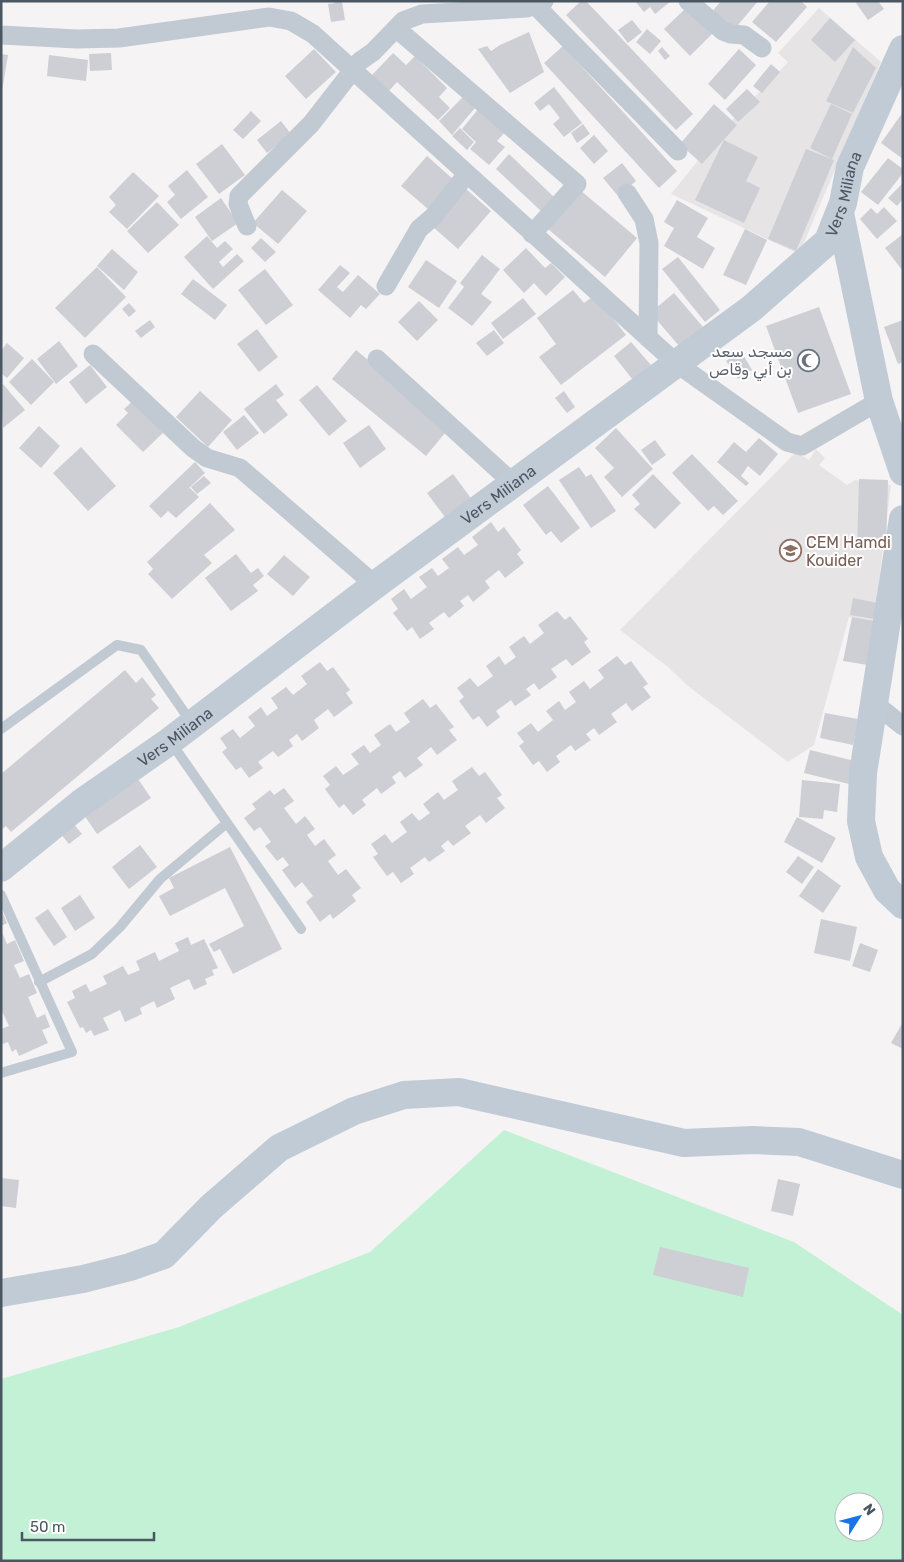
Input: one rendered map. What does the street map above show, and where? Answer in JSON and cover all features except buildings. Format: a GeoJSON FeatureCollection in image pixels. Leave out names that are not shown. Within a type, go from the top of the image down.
{"type":"FeatureCollection","features":[{"type":"Feature","properties":{"kind":"street"},"geometry":{"type":"LineString","coordinates":[[688,1],[723,31],[744,35],[762,48]]}},
{"type":"Feature","properties":{"kind":"street"},"geometry":{"type":"LineString","coordinates":[[247,226],[238,204],[239,196],[311,124],[360,60],[373,52],[404,20],[422,14],[527,8],[540,3],[678,151]]}},
{"type":"Feature","properties":{"kind":"street"},"geometry":{"type":"LineString","coordinates":[[1,35],[77,39],[119,38],[269,17],[291,21],[313,34],[352,72],[676,363],[787,442],[802,446],[879,401]]}},
{"type":"Feature","properties":{"kind":"street"},"geometry":{"type":"LineString","coordinates":[[397,28],[577,184],[532,234]]}},
{"type":"Feature","properties":{"kind":"street","name":"Vers Miliana"},"geometry":{"type":"LineString","coordinates":[[3,865],[81,803],[170,741],[375,585],[752,308],[828,241],[840,212],[850,167],[903,49]]}},
{"type":"Feature","properties":{"kind":"street"},"geometry":{"type":"LineString","coordinates":[[386,286],[419,229],[434,216],[466,175]]}},
{"type":"Feature","properties":{"kind":"street"},"geometry":{"type":"LineString","coordinates":[[627,194],[644,219],[649,243],[648,338]]}},
{"type":"Feature","properties":{"kind":"street"},"geometry":{"type":"LineString","coordinates":[[840,212],[879,401],[900,455]]}},
{"type":"Feature","properties":{"kind":"street"},"geometry":{"type":"LineString","coordinates":[[93,354],[193,448],[207,458],[240,468],[375,585]]}},
{"type":"Feature","properties":{"kind":"street"},"geometry":{"type":"LineString","coordinates":[[377,358],[513,483]]}},
{"type":"Feature","properties":{"kind":"street"},"geometry":{"type":"LineString","coordinates":[[903,519],[863,773],[861,821],[869,857],[887,890],[903,905]]}},
{"type":"Feature","properties":{"kind":"street"},"geometry":{"type":"LineString","coordinates":[[874,703],[903,726]]}},
{"type":"Feature","properties":{"kind":"street"},"geometry":{"type":"LineString","coordinates":[[1,1293],[83,1279],[130,1268],[164,1255],[211,1207],[280,1148],[354,1111],[404,1095],[459,1092],[684,1143],[753,1140],[799,1142],[903,1175]]}},
{"type":"Feature","properties":{"kind":"lane"},"geometry":{"type":"LineString","coordinates":[[1,729],[117,645],[141,650],[192,723]]}},
{"type":"Feature","properties":{"kind":"lane"},"geometry":{"type":"LineString","coordinates":[[170,741],[300,929]]}},
{"type":"Feature","properties":{"kind":"lane"},"geometry":{"type":"LineString","coordinates":[[39,982],[92,954],[120,927],[160,879],[227,824]]}},
{"type":"Feature","properties":{"kind":"lane"},"geometry":{"type":"LineString","coordinates":[[1,896],[72,1052],[1,1073]]}},
{"type":"Feature","properties":{"kind":"shaded area"},"geometry":{"type":"Polygon","coordinates":[[[819,8],[881,62],[799,254],[671,194],[720,133],[788,62],[778,53],[819,8]]]}},
{"type":"Feature","properties":{"kind":"shaded area","name":"CEM Hamdi Kouider"},"geometry":{"type":"Polygon","coordinates":[[[816,449],[825,458],[819,465],[847,485],[855,480],[891,485],[874,620],[849,617],[814,745],[788,762],[688,686],[668,667],[620,630],[796,452],[809,460],[816,449]]]}},
{"type":"Feature","properties":{"kind":"green space"},"geometry":{"type":"Polygon","coordinates":[[[504,1130],[794,1242],[903,1315],[903,1561],[1,1561],[1,1379],[179,1327],[370,1252],[504,1130]]]}},
{"type":"Feature","properties":{"kind":"place","name":"مسجد سعد بن أبي وقاص"},"geometry":{"type":"Point","coordinates":[808,360]}},
{"type":"Feature","properties":{"kind":"place","name":"CEM Hamdi Kouider"},"geometry":{"type":"Point","coordinates":[790,551]}}]}
